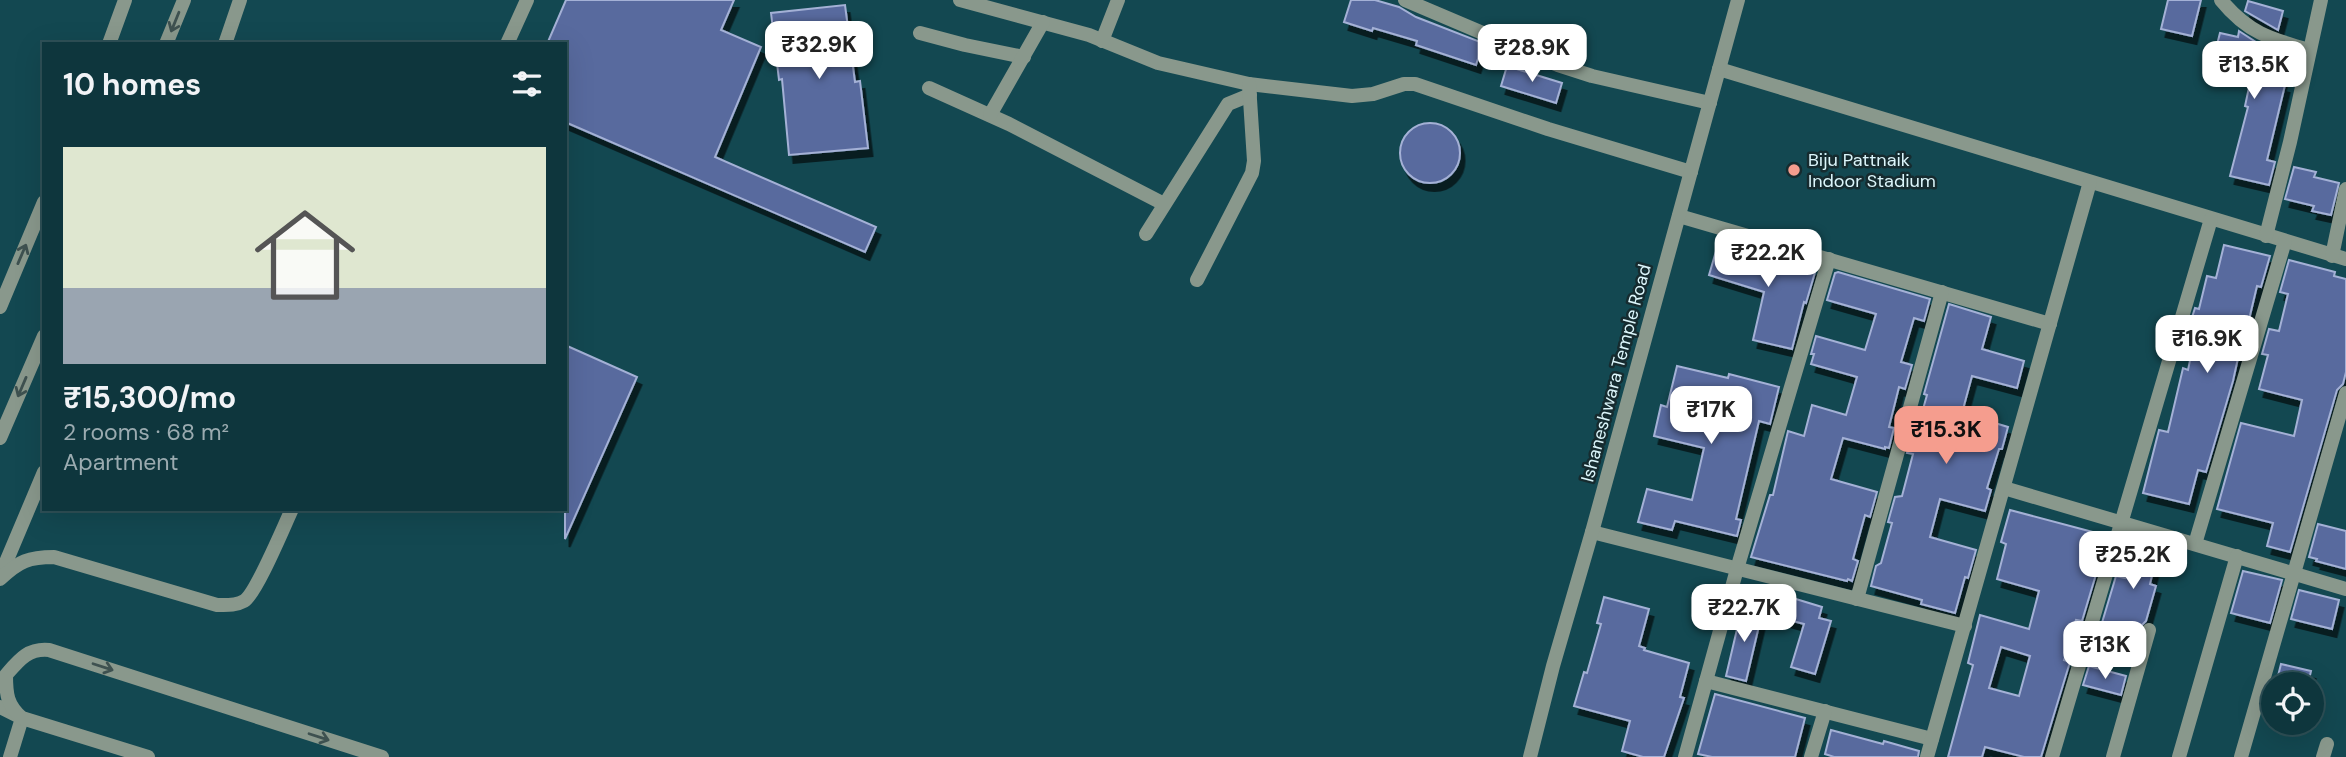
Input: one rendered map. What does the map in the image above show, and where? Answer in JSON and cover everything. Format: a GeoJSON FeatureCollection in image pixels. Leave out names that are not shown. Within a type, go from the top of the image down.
{"type":"FeatureCollection","features":[{"type":"Feature","properties":{"kind":"street"},"geometry":{"type":"LineString","coordinates":[[110,42],[125,0]]}},
{"type":"Feature","properties":{"kind":"street"},"geometry":{"type":"LineString","coordinates":[[167,42],[184,0]]}},
{"type":"Feature","properties":{"kind":"street"},"geometry":{"type":"LineString","coordinates":[[226,42],[240,0]]}},
{"type":"Feature","properties":{"kind":"street"},"geometry":{"type":"LineString","coordinates":[[508,42],[527,0]]}},
{"type":"Feature","properties":{"kind":"street"},"geometry":{"type":"LineString","coordinates":[[960,0],[1043,22],[1102,41],[1158,64],[1249,89],[1352,96],[1373,94],[1404,84],[1415,85],[1691,172]]}},
{"type":"Feature","properties":{"kind":"street"},"geometry":{"type":"LineString","coordinates":[[1102,41],[1118,0]]}},
{"type":"Feature","properties":{"kind":"street"},"geometry":{"type":"LineString","coordinates":[[1405,0],[1558,65],[1592,76],[1710,103]]}},
{"type":"Feature","properties":{"kind":"street","name":"Ishaneshwara Temple Road"},"geometry":{"type":"LineString","coordinates":[[1530,757],[1738,0]]}},
{"type":"Feature","properties":{"kind":"street"},"geometry":{"type":"LineString","coordinates":[[2221,0],[2245,25],[2268,39],[2309,50]]}},
{"type":"Feature","properties":{"kind":"street"},"geometry":{"type":"LineString","coordinates":[[2266,236],[2290,142],[2320,0]]}},
{"type":"Feature","properties":{"kind":"street"},"geometry":{"type":"LineString","coordinates":[[990,115],[1043,22]]}},
{"type":"Feature","properties":{"kind":"street"},"geometry":{"type":"LineString","coordinates":[[920,33],[1024,57]]}},
{"type":"Feature","properties":{"kind":"street"},"geometry":{"type":"LineString","coordinates":[[1719,69],[2339,258],[2346,189]]}},
{"type":"Feature","properties":{"kind":"street"},"geometry":{"type":"LineString","coordinates":[[929,88],[990,115],[1164,204]]}},
{"type":"Feature","properties":{"kind":"street"},"geometry":{"type":"LineString","coordinates":[[1146,234],[1228,104],[1249,89]]}},
{"type":"Feature","properties":{"kind":"street"},"geometry":{"type":"LineString","coordinates":[[1197,280],[1252,173],[1254,161],[1249,89]]}},
{"type":"Feature","properties":{"kind":"street"},"geometry":{"type":"LineString","coordinates":[[1927,757],[2090,182]]}},
{"type":"Feature","properties":{"kind":"street"},"geometry":{"type":"LineString","coordinates":[[0,307],[42,207]]}},
{"type":"Feature","properties":{"kind":"street"},"geometry":{"type":"LineString","coordinates":[[1679,216],[2050,324]]}},
{"type":"Feature","properties":{"kind":"street"},"geometry":{"type":"LineString","coordinates":[[2052,757],[2211,219]]}},
{"type":"Feature","properties":{"kind":"street"},"geometry":{"type":"LineString","coordinates":[[2195,544],[2285,241]]}},
{"type":"Feature","properties":{"kind":"street"},"geometry":{"type":"LineString","coordinates":[[1685,757],[1737,569],[1829,259]]}},
{"type":"Feature","properties":{"kind":"street"},"geometry":{"type":"LineString","coordinates":[[1857,599],[1942,292]]}},
{"type":"Feature","properties":{"kind":"street"},"geometry":{"type":"LineString","coordinates":[[0,437],[42,341]]}},
{"type":"Feature","properties":{"kind":"street"},"geometry":{"type":"LineString","coordinates":[[2241,757],[2346,393]]}},
{"type":"Feature","properties":{"kind":"street"},"geometry":{"type":"LineString","coordinates":[[0,577],[42,477]]}},
{"type":"Feature","properties":{"kind":"street"},"geometry":{"type":"LineString","coordinates":[[2004,488],[2346,589]]}},
{"type":"Feature","properties":{"kind":"street"},"geometry":{"type":"LineString","coordinates":[[0,577],[16,563],[37,557],[54,557],[216,606],[233,605],[246,601],[291,511]]}},
{"type":"Feature","properties":{"kind":"street"},"geometry":{"type":"LineString","coordinates":[[1592,532],[1965,626]]}},
{"type":"Feature","properties":{"kind":"street"},"geometry":{"type":"LineString","coordinates":[[2179,757],[2237,556]]}},
{"type":"Feature","properties":{"kind":"street"},"geometry":{"type":"LineString","coordinates":[[2113,757],[2150,631]]}},
{"type":"Feature","properties":{"kind":"street"},"geometry":{"type":"LineString","coordinates":[[22,718],[12,709],[6,695],[3,672],[27,653],[37,649],[49,650],[382,757]]}},
{"type":"Feature","properties":{"kind":"street"},"geometry":{"type":"LineString","coordinates":[[1706,681],[1932,739]]}},
{"type":"Feature","properties":{"kind":"street"},"geometry":{"type":"LineString","coordinates":[[0,708],[22,718],[148,757]]}},
{"type":"Feature","properties":{"kind":"street"},"geometry":{"type":"LineString","coordinates":[[1811,757],[1825,711]]}},
{"type":"Feature","properties":{"kind":"street"},"geometry":{"type":"LineString","coordinates":[[10,757],[22,718]]}},
{"type":"Feature","properties":{"kind":"building"},"geometry":{"type":"Polygon","coordinates":[[[566,0],[734,0],[721,30],[761,47],[715,157],[876,227],[865,252],[567,123],[567,42],[548,42],[566,0]]]}},
{"type":"Feature","properties":{"kind":"building"},"geometry":{"type":"Polygon","coordinates":[[[1351,0],[1375,0],[1399,7],[1416,17],[1483,43],[1476,65],[1416,45],[1417,41],[1344,22],[1351,0]]]}},
{"type":"Feature","properties":{"kind":"building"},"geometry":{"type":"Polygon","coordinates":[[[2168,0],[2201,0],[2192,36],[2161,29],[2168,0]]]}},
{"type":"Feature","properties":{"kind":"building"},"geometry":{"type":"Polygon","coordinates":[[[2248,1],[2283,11],[2278,30],[2245,11],[2248,1]]]}},
{"type":"Feature","properties":{"kind":"building"},"geometry":{"type":"Polygon","coordinates":[[[845,5],[855,82],[860,81],[868,148],[789,155],[782,79],[779,80],[771,13],[845,5]]]}},
{"type":"Feature","properties":{"kind":"building"},"geometry":{"type":"Polygon","coordinates":[[[2239,31],[2256,42],[2289,54],[2281,84],[2285,85],[2267,160],[2275,162],[2269,185],[2230,176],[2248,107],[2245,106],[2251,78],[2211,68],[2220,33],[2238,37],[2239,31]]]}},
{"type":"Feature","properties":{"kind":"building"},"geometry":{"type":"Polygon","coordinates":[[[1507,66],[1562,83],[1556,103],[1501,86],[1507,66]]]}},
{"type":"Feature","properties":{"kind":"building"},"geometry":{"type":"Polygon","coordinates":[[[1430,123],[1447,128],[1455,136],[1460,153],[1455,170],[1447,178],[1430,183],[1413,178],[1405,170],[1400,153],[1405,136],[1413,128],[1430,123]]]}},
{"type":"Feature","properties":{"kind":"building"},"geometry":{"type":"Polygon","coordinates":[[[2294,167],[2316,172],[2314,177],[2339,183],[2331,215],[2312,211],[2314,206],[2285,199],[2294,167]]]}},
{"type":"Feature","properties":{"kind":"building"},"geometry":{"type":"Polygon","coordinates":[[[1719,241],[1816,269],[1792,349],[1753,340],[1764,292],[1709,275],[1719,241]]]}},
{"type":"Feature","properties":{"kind":"building"},"geometry":{"type":"Polygon","coordinates":[[[2224,245],[2270,256],[2261,287],[2257,286],[2250,324],[2243,349],[2240,349],[2206,472],[2198,470],[2189,504],[2143,493],[2159,430],[2168,432],[2183,368],[2188,370],[2196,332],[2188,330],[2195,308],[2199,309],[2207,276],[2216,278],[2224,245]]]}},
{"type":"Feature","properties":{"kind":"building"},"geometry":{"type":"Polygon","coordinates":[[[2289,260],[2335,272],[2334,276],[2346,279],[2346,372],[2343,384],[2337,390],[2290,552],[2267,546],[2273,523],[2217,509],[2241,423],[2294,436],[2302,400],[2259,389],[2268,355],[2262,354],[2269,329],[2279,331],[2288,294],[2280,292],[2289,260]]]}},
{"type":"Feature","properties":{"kind":"building"},"geometry":{"type":"Polygon","coordinates":[[[1835,273],[1930,299],[1924,321],[1914,318],[1901,362],[1912,365],[1905,389],[1899,387],[1889,427],[1894,428],[1889,448],[1843,438],[1831,479],[1877,492],[1870,517],[1865,515],[1853,559],[1858,561],[1852,581],[1751,557],[1770,495],[1773,495],[1788,431],[1804,436],[1812,405],[1846,415],[1857,377],[1811,364],[1816,336],[1865,350],[1876,314],[1827,300],[1835,273]]]}},
{"type":"Feature","properties":{"kind":"building"},"geometry":{"type":"Polygon","coordinates":[[[1949,304],[1991,317],[1982,349],[2024,361],[2017,388],[1972,376],[1962,413],[2008,427],[1987,488],[1991,490],[1985,511],[1940,499],[1930,537],[1976,550],[1955,613],[1921,604],[1922,600],[1871,586],[1876,566],[1881,563],[1892,523],[1888,522],[1895,497],[1902,496],[1913,454],[1907,453],[1913,433],[1916,434],[1927,395],[1924,394],[1949,304]]]}},
{"type":"Feature","properties":{"kind":"building"},"geometry":{"type":"Polygon","coordinates":[[[567,346],[637,377],[565,539],[567,511],[567,346]]]}},
{"type":"Feature","properties":{"kind":"building"},"geometry":{"type":"Polygon","coordinates":[[[1677,366],[1728,378],[1729,374],[1779,387],[1770,424],[1759,421],[1736,519],[1741,520],[1737,536],[1675,521],[1672,530],[1638,522],[1647,489],[1692,500],[1704,448],[1654,436],[1661,405],[1667,407],[1677,366]]]}},
{"type":"Feature","properties":{"kind":"building"},"geometry":{"type":"Polygon","coordinates":[[[2010,510],[2104,535],[2094,570],[2097,571],[2082,621],[2076,620],[2064,660],[2070,662],[2041,757],[2024,757],[1985,747],[1982,757],[1948,757],[1973,665],[1968,663],[1980,615],[2029,629],[2039,591],[1997,579],[2006,544],[2001,542],[2010,510]],[[2001,647],[1989,688],[2019,696],[2030,656],[2001,647]]]}},
{"type":"Feature","properties":{"kind":"building"},"geometry":{"type":"Polygon","coordinates":[[[2318,524],[2346,531],[2346,569],[2309,557],[2318,524]]]}},
{"type":"Feature","properties":{"kind":"building"},"geometry":{"type":"Polygon","coordinates":[[[2134,540],[2159,546],[2150,584],[2156,586],[2146,621],[2140,627],[2138,635],[2101,626],[2116,576],[2125,578],[2134,540]]]}},
{"type":"Feature","properties":{"kind":"building"},"geometry":{"type":"Polygon","coordinates":[[[2243,571],[2282,580],[2270,623],[2231,613],[2243,571]]]}},
{"type":"Feature","properties":{"kind":"building"},"geometry":{"type":"Polygon","coordinates":[[[2299,590],[2339,600],[2332,629],[2291,619],[2299,590]]]}},
{"type":"Feature","properties":{"kind":"building"},"geometry":{"type":"Polygon","coordinates":[[[1773,592],[1822,607],[1819,618],[1831,621],[1815,674],[1791,667],[1804,624],[1766,614],[1773,592]]]}},
{"type":"Feature","properties":{"kind":"building"},"geometry":{"type":"Polygon","coordinates":[[[1604,597],[1649,609],[1639,646],[1645,648],[1644,650],[1689,663],[1680,697],[1684,698],[1664,757],[1643,757],[1622,751],[1630,721],[1574,706],[1601,624],[1597,623],[1604,597]]]}},
{"type":"Feature","properties":{"kind":"building"},"geometry":{"type":"Polygon","coordinates":[[[1742,608],[1762,613],[1746,681],[1726,676],[1742,608]]]}},
{"type":"Feature","properties":{"kind":"building"},"geometry":{"type":"Polygon","coordinates":[[[2281,664],[2311,671],[2311,672],[2279,672],[2281,664]]]}},
{"type":"Feature","properties":{"kind":"building"},"geometry":{"type":"Polygon","coordinates":[[[2089,666],[2126,676],[2121,695],[2083,685],[2089,666]]]}},
{"type":"Feature","properties":{"kind":"building"},"geometry":{"type":"Polygon","coordinates":[[[1715,694],[1805,718],[1795,757],[1712,757],[1698,754],[1715,694]]]}},
{"type":"Feature","properties":{"kind":"building"},"geometry":{"type":"Polygon","coordinates":[[[1831,730],[1919,751],[1918,757],[1834,757],[1825,754],[1831,730]]]}},
{"type":"Feature","properties":{"kind":"place","name":"Biju Pattnaik Indoor Stadium"},"geometry":{"type":"Point","coordinates":[1794,170]}}]}
